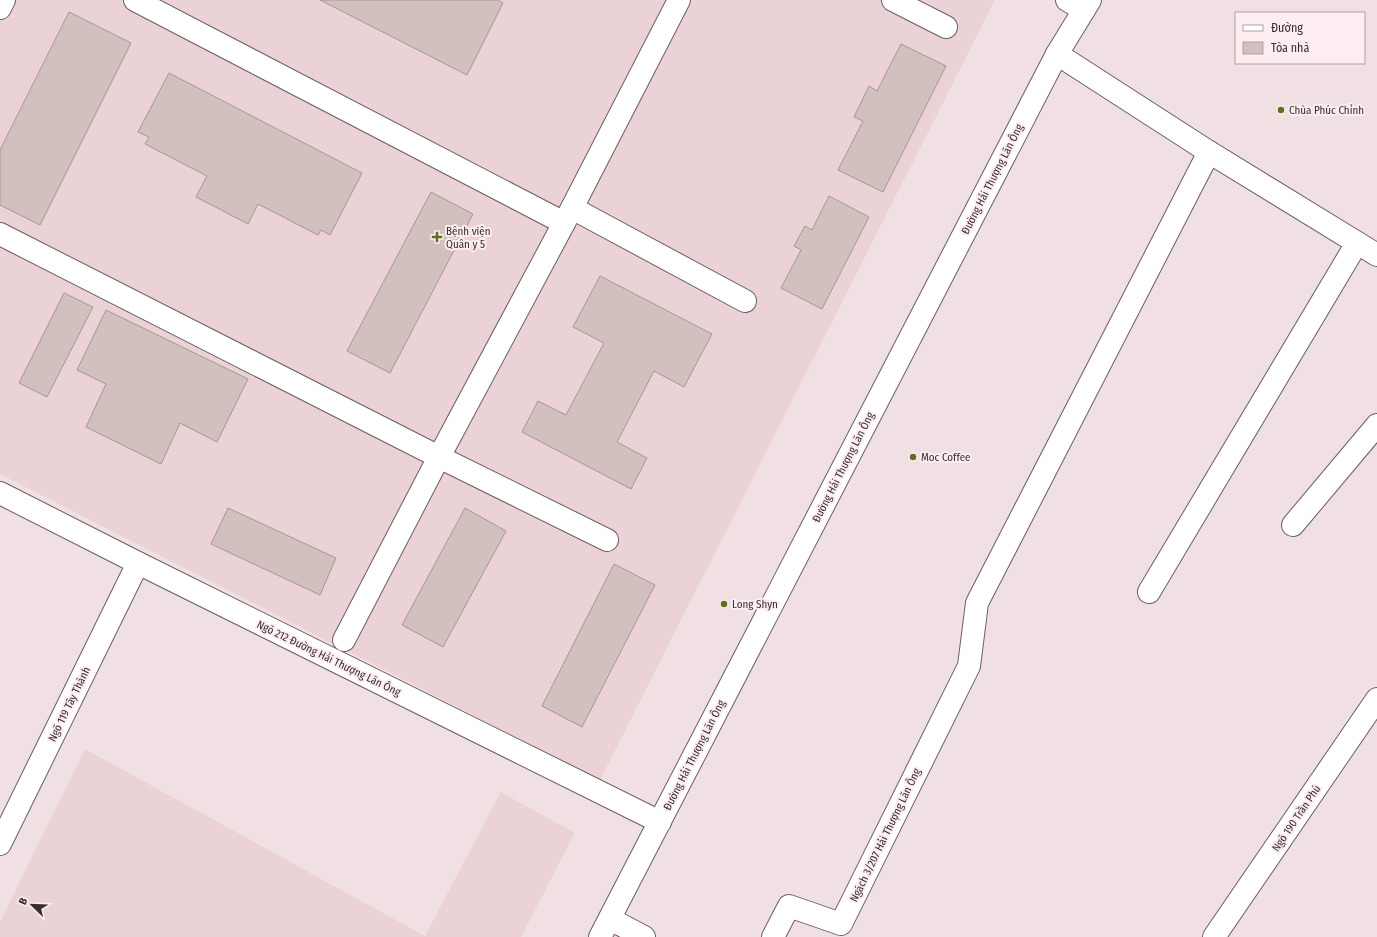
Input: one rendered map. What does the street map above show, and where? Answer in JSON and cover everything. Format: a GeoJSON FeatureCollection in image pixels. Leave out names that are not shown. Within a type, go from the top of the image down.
{"type":"FeatureCollection","features":[{"type":"Feature","properties":{"kind":"street"},"geometry":{"type":"LineString","coordinates":[[0,8],[4,0]]}},
{"type":"Feature","properties":{"kind":"street"},"geometry":{"type":"LineString","coordinates":[[135,0],[568,216],[746,300]]}},
{"type":"Feature","properties":{"kind":"street"},"geometry":{"type":"LineString","coordinates":[[344,640],[439,457],[568,216],[679,0]]}},
{"type":"Feature","properties":{"kind":"street"},"geometry":{"type":"LineString","coordinates":[[893,0],[946,26]]}},
{"type":"Feature","properties":{"kind":"street","name":"Đường Hải Thượng Lãn Ông"},"geometry":{"type":"LineString","coordinates":[[605,928],[1057,54],[1080,3]]}},
{"type":"Feature","properties":{"kind":"street"},"geometry":{"type":"LineString","coordinates":[[1057,54],[1209,152],[1377,255]]}},
{"type":"Feature","properties":{"kind":"street","name":"Ngách 3/207 Hải Thượng Lãn Ông"},"geometry":{"type":"LineString","coordinates":[[773,937],[790,906],[841,924],[969,666],[977,603],[1209,152]]}},
{"type":"Feature","properties":{"kind":"street"},"geometry":{"type":"LineString","coordinates":[[0,234],[439,457],[607,540]]}},
{"type":"Feature","properties":{"kind":"street"},"geometry":{"type":"LineString","coordinates":[[1149,592],[1357,243]]}},
{"type":"Feature","properties":{"kind":"street"},"geometry":{"type":"LineString","coordinates":[[1293,525],[1377,425]]}},
{"type":"Feature","properties":{"kind":"street","name":"Ngõ 212 Đường Hải Thượng Lãn Ông"},"geometry":{"type":"LineString","coordinates":[[0,493],[660,822]]}},
{"type":"Feature","properties":{"kind":"street","name":"Ngõ 119 Tây Thành"},"geometry":{"type":"LineString","coordinates":[[0,844],[138,563]]}},
{"type":"Feature","properties":{"kind":"street","name":"Ngõ 190 Trần Phú"},"geometry":{"type":"LineString","coordinates":[[1214,937],[1377,699]]}},
{"type":"Feature","properties":{"kind":"street"},"geometry":{"type":"LineString","coordinates":[[605,928],[644,937]]}},
{"type":"Feature","properties":{"kind":"shaded area","name":"Bệnh viện Quân y 5"},"geometry":{"type":"Polygon","coordinates":[[[0,0],[995,0],[600,780],[0,474],[0,0]]]}},
{"type":"Feature","properties":{"kind":"shaded area"},"geometry":{"type":"Polygon","coordinates":[[[85,749],[425,936],[501,792],[575,833],[521,937],[0,937],[0,922],[85,749]]]}},
{"type":"Feature","properties":{"kind":"building"},"geometry":{"type":"Polygon","coordinates":[[[320,0],[498,0],[503,3],[467,75],[320,0]]]}},
{"type":"Feature","properties":{"kind":"building"},"geometry":{"type":"Polygon","coordinates":[[[69,12],[131,43],[40,225],[0,205],[0,150],[69,12]]]}},
{"type":"Feature","properties":{"kind":"building"},"geometry":{"type":"Polygon","coordinates":[[[901,44],[946,66],[883,192],[838,170],[863,121],[854,117],[869,86],[877,91],[901,44]]]}},
{"type":"Feature","properties":{"kind":"building"},"geometry":{"type":"Polygon","coordinates":[[[169,73],[362,173],[330,235],[321,230],[318,235],[258,204],[248,224],[196,197],[207,176],[145,144],[149,137],[138,132],[169,73]]]}},
{"type":"Feature","properties":{"kind":"building"},"geometry":{"type":"Polygon","coordinates":[[[431,192],[473,214],[390,373],[347,351],[431,192]]]}},
{"type":"Feature","properties":{"kind":"building"},"geometry":{"type":"Polygon","coordinates":[[[829,196],[869,217],[822,309],[781,288],[801,250],[794,246],[805,226],[812,230],[829,196]]]}},
{"type":"Feature","properties":{"kind":"building"},"geometry":{"type":"Polygon","coordinates":[[[600,276],[712,334],[684,387],[654,371],[617,442],[647,458],[631,489],[522,432],[538,401],[566,415],[604,343],[573,327],[600,276]]]}},
{"type":"Feature","properties":{"kind":"building"},"geometry":{"type":"Polygon","coordinates":[[[64,293],[93,307],[47,397],[19,383],[64,293]]]}},
{"type":"Feature","properties":{"kind":"building"},"geometry":{"type":"Polygon","coordinates":[[[106,310],[248,379],[217,442],[180,423],[161,464],[86,427],[106,384],[77,370],[106,310]]]}},
{"type":"Feature","properties":{"kind":"building"},"geometry":{"type":"Polygon","coordinates":[[[228,508],[336,558],[320,595],[211,544],[228,508]]]}},
{"type":"Feature","properties":{"kind":"building"},"geometry":{"type":"Polygon","coordinates":[[[465,508],[506,531],[443,647],[402,625],[465,508]]]}},
{"type":"Feature","properties":{"kind":"building"},"geometry":{"type":"Polygon","coordinates":[[[614,564],[655,585],[582,727],[542,706],[614,564]]]}},
{"type":"Feature","properties":{"kind":"place","name":"Chùa Phúc Chỉnh"},"geometry":{"type":"Point","coordinates":[1281,110]}},
{"type":"Feature","properties":{"kind":"place","name":"Bệnh viện Quân y 5"},"geometry":{"type":"Point","coordinates":[437,237]}},
{"type":"Feature","properties":{"kind":"place","name":"Moc Coffee"},"geometry":{"type":"Point","coordinates":[913,457]}},
{"type":"Feature","properties":{"kind":"place","name":"Long Shyn"},"geometry":{"type":"Point","coordinates":[724,604]}}]}
